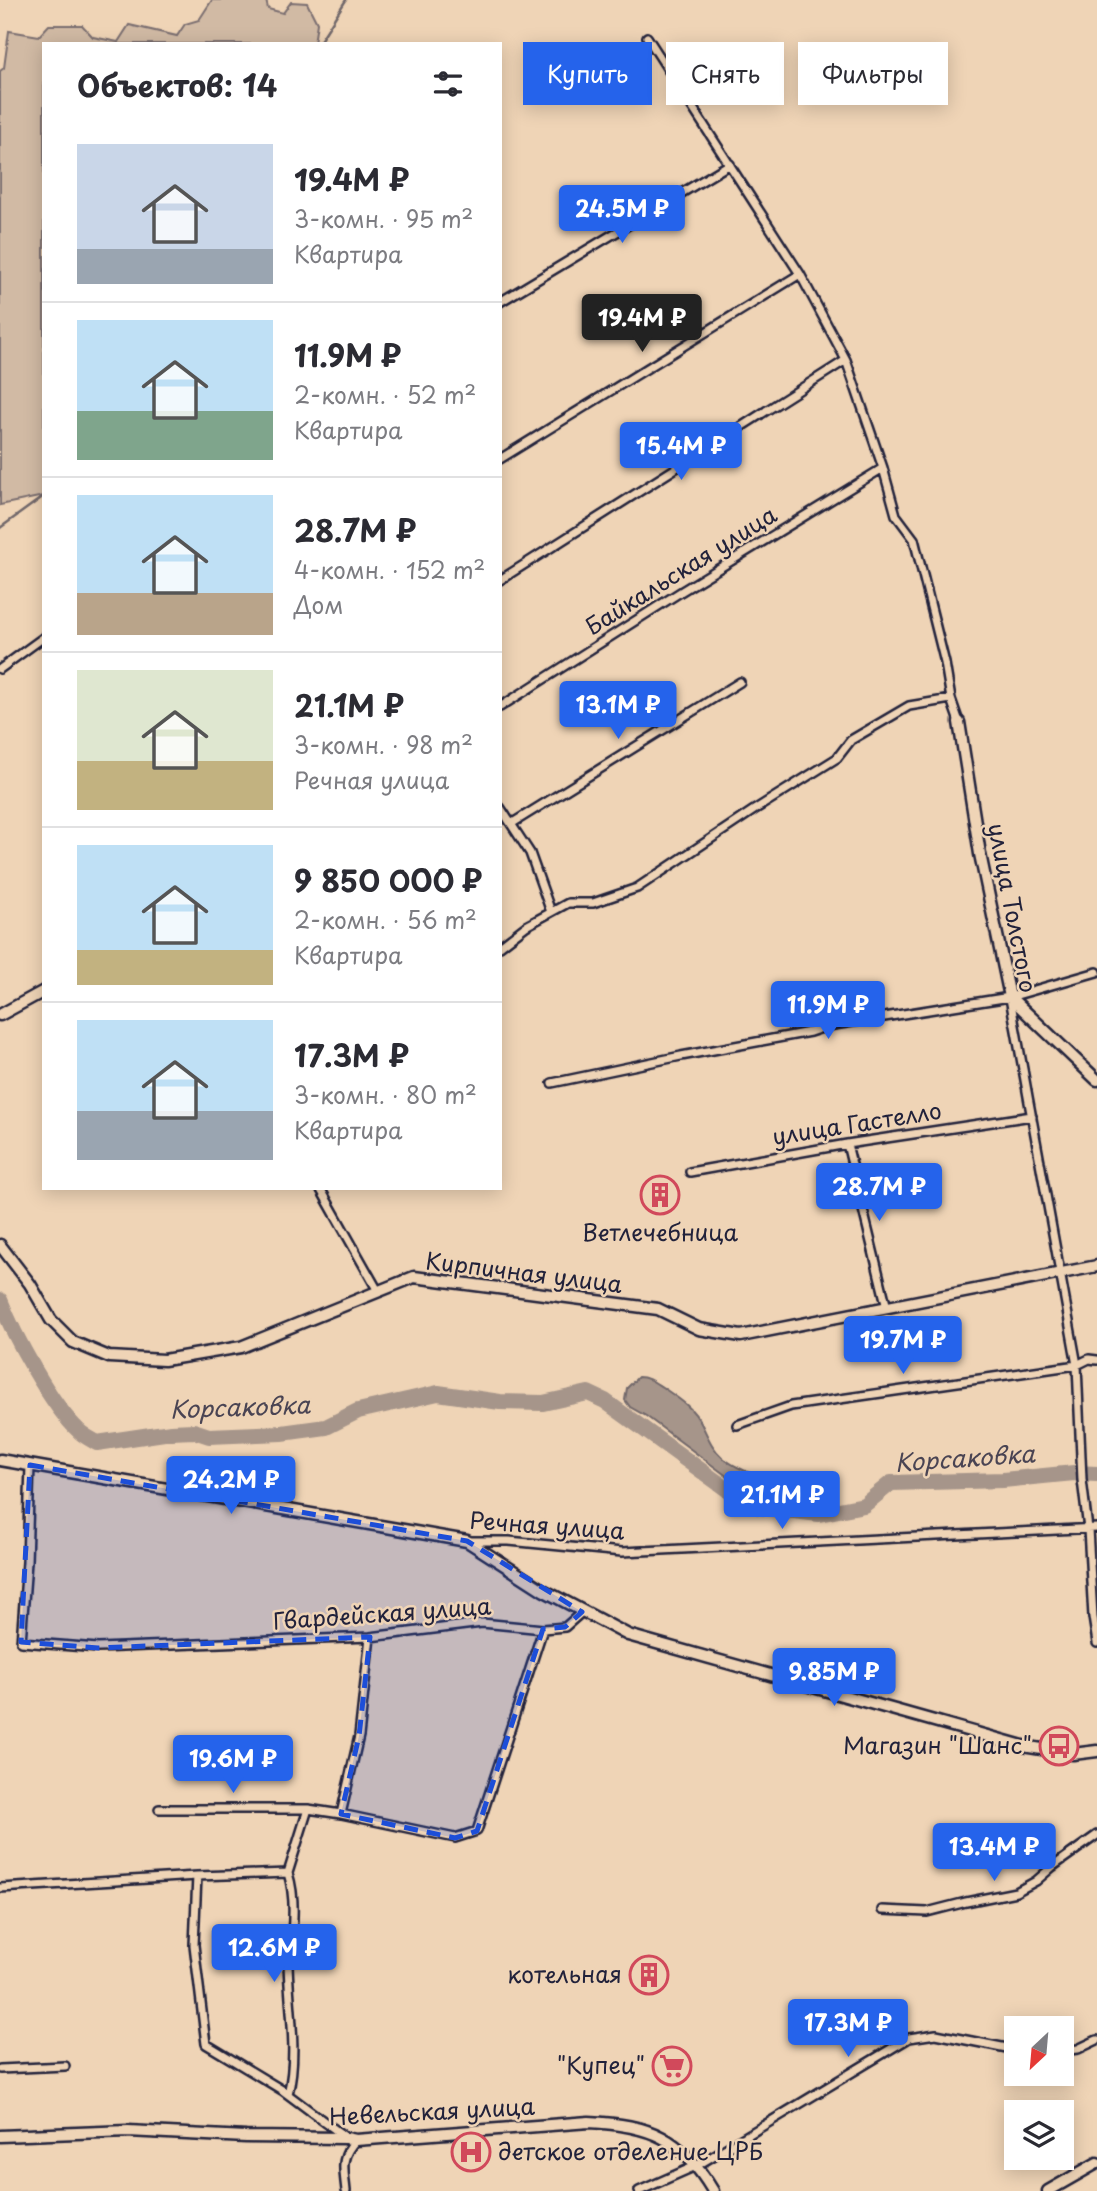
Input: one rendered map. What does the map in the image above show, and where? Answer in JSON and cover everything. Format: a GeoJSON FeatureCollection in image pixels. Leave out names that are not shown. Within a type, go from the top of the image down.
{"type":"FeatureCollection","features":[{"type":"Feature","properties":{"kind":"street","name":"улица Толстого"},"geometry":{"type":"LineString","coordinates":[[646,37],[800,274],[846,360],[896,514],[914,539],[945,663],[951,699],[959,722],[980,854],[1010,997],[1077,1365],[1082,1480],[1093,1529],[1093,1617],[1097,1643]]}},
{"type":"Feature","properties":{"kind":"street"},"geometry":{"type":"LineString","coordinates":[[502,301],[730,164]]}},
{"type":"Feature","properties":{"kind":"street"},"geometry":{"type":"LineString","coordinates":[[502,458],[800,274]]}},
{"type":"Feature","properties":{"kind":"street"},"geometry":{"type":"LineString","coordinates":[[502,579],[846,360]]}},
{"type":"Feature","properties":{"kind":"street","name":"Байкальская улица"},"geometry":{"type":"LineString","coordinates":[[502,707],[682,591],[883,468]]}},
{"type":"Feature","properties":{"kind":"street"},"geometry":{"type":"LineString","coordinates":[[0,669],[42,638]]}},
{"type":"Feature","properties":{"kind":"street"},"geometry":{"type":"LineString","coordinates":[[511,824],[740,682]]}},
{"type":"Feature","properties":{"kind":"street"},"geometry":{"type":"LineString","coordinates":[[502,944],[526,926],[568,902],[593,903],[637,888],[837,758],[850,740],[909,706],[951,699]]}},
{"type":"Feature","properties":{"kind":"street"},"geometry":{"type":"LineString","coordinates":[[502,810],[530,853],[551,912]]}},
{"type":"Feature","properties":{"kind":"street"},"geometry":{"type":"LineString","coordinates":[[552,1083],[810,1032],[828,1026],[1010,997],[1097,972]]}},
{"type":"Feature","properties":{"kind":"street"},"geometry":{"type":"LineString","coordinates":[[0,1015],[42,992]]}},
{"type":"Feature","properties":{"kind":"street"},"geometry":{"type":"LineString","coordinates":[[1010,997],[1097,1080]]}},
{"type":"Feature","properties":{"kind":"street","name":"улица Гастелло"},"geometry":{"type":"LineString","coordinates":[[690,1172],[847,1144],[1032,1116]]}},
{"type":"Feature","properties":{"kind":"street"},"geometry":{"type":"LineString","coordinates":[[847,1144],[887,1308]]}},
{"type":"Feature","properties":{"kind":"street"},"geometry":{"type":"LineString","coordinates":[[321,1190],[378,1291]]}},
{"type":"Feature","properties":{"kind":"street","name":"Кирпичная улица"},"geometry":{"type":"LineString","coordinates":[[0,1245],[30,1284],[51,1320],[73,1342],[109,1357],[164,1360],[241,1347],[414,1277],[507,1287],[658,1309],[699,1329],[741,1336],[1097,1266]]}},
{"type":"Feature","properties":{"kind":"street"},"geometry":{"type":"LineString","coordinates":[[737,1424],[791,1406],[1077,1365],[1089,1359],[1097,1360]]}},
{"type":"Feature","properties":{"kind":"street","name":"Речная улица"},"geometry":{"type":"LineString","coordinates":[[0,1460],[467,1541],[622,1552],[1093,1529]]}},
{"type":"Feature","properties":{"kind":"street","name":"Гвардейская улица"},"geometry":{"type":"LineString","coordinates":[[30,1465],[21,1643],[98,1648],[370,1637],[482,1623],[543,1629],[565,1627],[582,1612]]}},
{"type":"Feature","properties":{"kind":"street"},"geometry":{"type":"LineString","coordinates":[[467,1541],[582,1612],[628,1635],[1023,1746],[1073,1754],[1097,1751]]}},
{"type":"Feature","properties":{"kind":"street"},"geometry":{"type":"LineString","coordinates":[[159,1809],[308,1809],[455,1838],[477,1831],[543,1629]]}},
{"type":"Feature","properties":{"kind":"street"},"geometry":{"type":"LineString","coordinates":[[341,1814],[359,1736],[370,1637]]}},
{"type":"Feature","properties":{"kind":"street"},"geometry":{"type":"LineString","coordinates":[[288,2094],[294,2052],[288,1997],[292,1887],[288,1873],[308,1809]]}},
{"type":"Feature","properties":{"kind":"street"},"geometry":{"type":"LineString","coordinates":[[882,1910],[927,1912],[975,1899],[1016,1892],[1036,1881],[1097,1835]]}},
{"type":"Feature","properties":{"kind":"street"},"geometry":{"type":"LineString","coordinates":[[0,1888],[288,1873]]}},
{"type":"Feature","properties":{"kind":"street"},"geometry":{"type":"LineString","coordinates":[[197,1876],[194,1945],[206,2044],[288,2094],[351,2139],[343,2161],[346,2191]]}},
{"type":"Feature","properties":{"kind":"street"},"geometry":{"type":"LineString","coordinates":[[639,2191],[698,2165],[909,2038],[936,2034],[1004,2047]]}},
{"type":"Feature","properties":{"kind":"street"},"geometry":{"type":"LineString","coordinates":[[1074,2050],[1097,2040]]}},
{"type":"Feature","properties":{"kind":"street"},"geometry":{"type":"LineString","coordinates":[[0,2069],[65,2066]]}},
{"type":"Feature","properties":{"kind":"street","name":"Невельская улица"},"geometry":{"type":"LineString","coordinates":[[0,2136],[128,2131],[351,2139],[589,2122],[626,2124],[660,2135],[698,2165],[713,2191]]}},
{"type":"Feature","properties":{"kind":"street"},"geometry":{"type":"LineString","coordinates":[[1048,2191],[1097,2163]]}},
{"type":"Feature","properties":{"kind":"highlighted area"},"geometry":{"type":"Polygon","coordinates":[[[30,1465],[467,1541],[582,1612],[565,1627],[543,1629],[477,1831],[455,1838],[341,1814],[359,1736],[370,1637],[98,1648],[21,1642],[30,1465]]]}},
{"type":"Feature","properties":{"kind":"shaded area"},"geometry":{"type":"Polygon","coordinates":[[[212,0],[266,0],[268,9],[283,13],[291,2],[307,3],[317,23],[314,42],[118,42],[129,25],[177,36],[185,24],[199,20],[212,0]]]}},
{"type":"Feature","properties":{"kind":"shaded area"},"geometry":{"type":"Polygon","coordinates":[[[49,25],[82,25],[93,37],[118,42],[42,42],[42,496],[0,505],[0,71],[4,68],[9,31],[39,36],[49,25]]]}},
{"type":"Feature","properties":{"kind":"shaded area"},"geometry":{"type":"Polygon","coordinates":[[[638,1377],[654,1382],[685,1403],[722,1457],[764,1482],[753,1489],[728,1477],[630,1407],[625,1400],[627,1388],[638,1377]]]}},
{"type":"Feature","properties":{"kind":"waterway"},"geometry":{"type":"LineString","coordinates":[[319,42],[346,0]]}},
{"type":"Feature","properties":{"kind":"waterway"},"geometry":{"type":"LineString","coordinates":[[0,528],[42,497]]}},
{"type":"Feature","properties":{"kind":"waterway","name":"Корсаковка"},"geometry":{"type":"LineString","coordinates":[[0,1300],[14,1332],[45,1388],[79,1431],[97,1443],[171,1432],[194,1431],[209,1436],[282,1433],[326,1427],[358,1411],[438,1393],[500,1402],[543,1403],[588,1393],[605,1401],[735,1495],[760,1507],[819,1514],[864,1505],[891,1483],[1097,1474]]}},
{"type":"Feature","properties":{"kind":"place","name":"Ветлечебница"},"geometry":{"type":"Point","coordinates":[660,1195]}},
{"type":"Feature","properties":{"kind":"place","name":"Магазин \"Шанс\""},"geometry":{"type":"Point","coordinates":[1059,1746]}},
{"type":"Feature","properties":{"kind":"place","name":"котельная"},"geometry":{"type":"Point","coordinates":[649,1975]}},
{"type":"Feature","properties":{"kind":"place","name":"\"Купец\""},"geometry":{"type":"Point","coordinates":[672,2066]}},
{"type":"Feature","properties":{"kind":"place","name":"детское отделение ЦРБ"},"geometry":{"type":"Point","coordinates":[471,2152]}}]}
